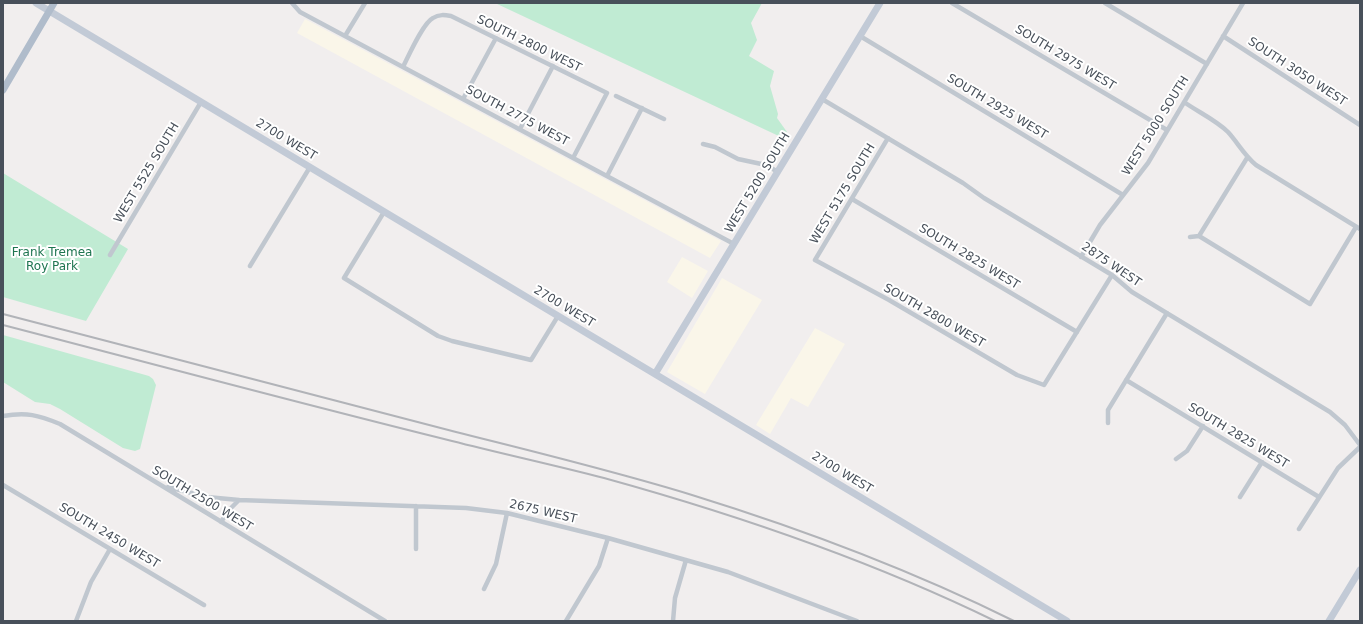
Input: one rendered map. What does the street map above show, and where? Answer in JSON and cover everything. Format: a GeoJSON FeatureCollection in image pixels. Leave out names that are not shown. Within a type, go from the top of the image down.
{"type":"FeatureCollection","features":[{"type":"Feature","properties":{"kind":"main road"},"geometry":{"type":"LineString","coordinates":[[3,90],[54,3]]}},
{"type":"Feature","properties":{"kind":"street","name":"2700 WEST"},"geometry":{"type":"LineString","coordinates":[[36,3],[1067,621]]}},
{"type":"Feature","properties":{"kind":"street","name":"SOUTH 2775 WEST"},"geometry":{"type":"LineString","coordinates":[[292,3],[300,12],[734,244]]}},
{"type":"Feature","properties":{"kind":"street"},"geometry":{"type":"LineString","coordinates":[[345,36],[365,3]]}},
{"type":"Feature","properties":{"kind":"street","name":"WEST 5200 SOUTH"},"geometry":{"type":"LineString","coordinates":[[656,374],[880,3]]}},
{"type":"Feature","properties":{"kind":"street","name":"SOUTH 2975 WEST"},"geometry":{"type":"LineString","coordinates":[[952,3],[1167,130]]}},
{"type":"Feature","properties":{"kind":"street"},"geometry":{"type":"LineString","coordinates":[[1105,3],[1207,64]]}},
{"type":"Feature","properties":{"kind":"street","name":"WEST 5000 SOUTH"},"geometry":{"type":"LineString","coordinates":[[1082,257],[1100,225],[1148,163],[1243,3]]}},
{"type":"Feature","properties":{"kind":"street","name":"SOUTH 2800 WEST"},"geometry":{"type":"LineString","coordinates":[[403,67],[426,24],[433,17],[442,15],[452,16],[607,93],[573,158]]}},
{"type":"Feature","properties":{"kind":"street","name":"SOUTH 2925 WEST"},"geometry":{"type":"LineString","coordinates":[[860,36],[1124,194]]}},
{"type":"Feature","properties":{"kind":"street","name":"SOUTH 3050 WEST"},"geometry":{"type":"LineString","coordinates":[[1223,36],[1360,125]]}},
{"type":"Feature","properties":{"kind":"street"},"geometry":{"type":"LineString","coordinates":[[463,99],[496,38]]}},
{"type":"Feature","properties":{"kind":"street"},"geometry":{"type":"LineString","coordinates":[[520,129],[553,66]]}},
{"type":"Feature","properties":{"kind":"street"},"geometry":{"type":"LineString","coordinates":[[616,96],[664,119]]}},
{"type":"Feature","properties":{"kind":"street","name":"2875 WEST"},"geometry":{"type":"LineString","coordinates":[[822,99],[963,183],[984,198],[1112,275],[1132,292],[1330,412],[1345,426],[1360,446]]}},
{"type":"Feature","properties":{"kind":"street","name":"WEST 5525 SOUTH"},"geometry":{"type":"LineString","coordinates":[[110,255],[201,102]]}},
{"type":"Feature","properties":{"kind":"street"},"geometry":{"type":"LineString","coordinates":[[1184,102],[1219,124],[1228,133],[1247,158],[1256,165],[1358,228],[1310,304],[1311,310]]}},
{"type":"Feature","properties":{"kind":"street"},"geometry":{"type":"LineString","coordinates":[[607,176],[642,108]]}},
{"type":"Feature","properties":{"kind":"street","name":"WEST 5175 SOUTH"},"geometry":{"type":"LineString","coordinates":[[815,260],[888,138]]}},
{"type":"Feature","properties":{"kind":"street"},"geometry":{"type":"LineString","coordinates":[[702,144],[738,158],[766,165],[778,172]]}},
{"type":"Feature","properties":{"kind":"street"},"geometry":{"type":"LineString","coordinates":[[1199,236],[1247,158]]}},
{"type":"Feature","properties":{"kind":"street"},"geometry":{"type":"LineString","coordinates":[[250,266],[310,167]]}},
{"type":"Feature","properties":{"kind":"street","name":"SOUTH 2825 WEST"},"geometry":{"type":"LineString","coordinates":[[852,199],[1077,332]]}},
{"type":"Feature","properties":{"kind":"street"},"geometry":{"type":"LineString","coordinates":[[384,212],[344,278],[438,336],[452,341],[531,360],[558,316]]}},
{"type":"Feature","properties":{"kind":"street"},"geometry":{"type":"LineString","coordinates":[[1190,237],[1199,236],[1310,304]]}},
{"type":"Feature","properties":{"kind":"street","name":"SOUTH 2800 WEST"},"geometry":{"type":"LineString","coordinates":[[815,260],[888,300],[1017,376],[1044,386],[1077,332]]}},
{"type":"Feature","properties":{"kind":"street"},"geometry":{"type":"LineString","coordinates":[[1077,332],[1112,275]]}},
{"type":"Feature","properties":{"kind":"street"},"geometry":{"type":"LineString","coordinates":[[1108,423],[1108,410],[1167,313]]}},
{"type":"Feature","properties":{"kind":"street","name":"SOUTH 2825 WEST"},"geometry":{"type":"LineString","coordinates":[[1126,380],[1319,497]]}},
{"type":"Feature","properties":{"kind":"street","name":"SOUTH 2500 WEST"},"geometry":{"type":"LineString","coordinates":[[3,416],[17,413],[27,413],[44,417],[60,424],[385,621]]}},
{"type":"Feature","properties":{"kind":"street"},"geometry":{"type":"LineString","coordinates":[[1176,459],[1187,451],[1203,426]]}},
{"type":"Feature","properties":{"kind":"street"},"geometry":{"type":"LineString","coordinates":[[1299,530],[1338,468],[1360,446]]}},
{"type":"Feature","properties":{"kind":"street"},"geometry":{"type":"LineString","coordinates":[[1240,497],[1262,462]]}},
{"type":"Feature","properties":{"kind":"street","name":"SOUTH 2450 WEST"},"geometry":{"type":"LineString","coordinates":[[3,485],[204,605]]}},
{"type":"Feature","properties":{"kind":"street","name":"2675 WEST"},"geometry":{"type":"LineString","coordinates":[[163,486],[207,497],[239,500],[466,508],[507,513],[608,538],[728,572],[857,621]]}},
{"type":"Feature","properties":{"kind":"street"},"geometry":{"type":"LineString","coordinates":[[221,522],[229,510],[239,500]]}},
{"type":"Feature","properties":{"kind":"street"},"geometry":{"type":"LineString","coordinates":[[416,506],[416,549]]}},
{"type":"Feature","properties":{"kind":"street"},"geometry":{"type":"LineString","coordinates":[[484,589],[496,564],[507,513]]}},
{"type":"Feature","properties":{"kind":"street"},"geometry":{"type":"LineString","coordinates":[[566,621],[599,566],[608,538]]}},
{"type":"Feature","properties":{"kind":"street"},"geometry":{"type":"LineString","coordinates":[[76,621],[91,582],[110,549]]}},
{"type":"Feature","properties":{"kind":"street"},"geometry":{"type":"LineString","coordinates":[[673,621],[675,598],[686,560]]}},
{"type":"Feature","properties":{"kind":"street"},"geometry":{"type":"LineString","coordinates":[[1329,621],[1360,570]]}},
{"type":"Feature","properties":{"kind":"shaded area"},"geometry":{"type":"Polygon","coordinates":[[[305,19],[721,241],[710,258],[297,33],[305,19]]]}},
{"type":"Feature","properties":{"kind":"shaded area"},"geometry":{"type":"Polygon","coordinates":[[[682,257],[708,271],[692,298],[667,282],[682,257]]]}},
{"type":"Feature","properties":{"kind":"shaded area"},"geometry":{"type":"Polygon","coordinates":[[[722,278],[762,300],[705,394],[667,372],[722,278]]]}},
{"type":"Feature","properties":{"kind":"shaded area"},"geometry":{"type":"Polygon","coordinates":[[[815,328],[845,344],[808,407],[791,398],[770,434],[756,425],[815,328]]]}},
{"type":"Feature","properties":{"kind":"green space"},"geometry":{"type":"Polygon","coordinates":[[[495,3],[762,3],[751,23],[757,40],[749,56],[774,71],[770,86],[778,114],[777,118],[787,132],[783,138],[495,3]]]}},
{"type":"Feature","properties":{"kind":"green space","name":"Frank Tremea Roy Park"},"geometry":{"type":"Polygon","coordinates":[[[3,173],[128,249],[86,321],[3,297],[3,173]]]}},
{"type":"Feature","properties":{"kind":"green space"},"geometry":{"type":"Polygon","coordinates":[[[3,335],[149,376],[153,379],[156,385],[140,449],[135,451],[123,448],[60,409],[50,404],[35,402],[3,382],[3,335]]]}},
{"type":"Feature","properties":{"kind":"railway"},"geometry":{"type":"LineString","coordinates":[[3,314],[574,462],[692,495],[815,536],[856,552],[975,602],[1014,621]]}},
{"type":"Feature","properties":{"kind":"railway"},"geometry":{"type":"LineString","coordinates":[[3,325],[340,413],[604,478],[654,492],[803,540],[900,578],[995,621]]}}]}
